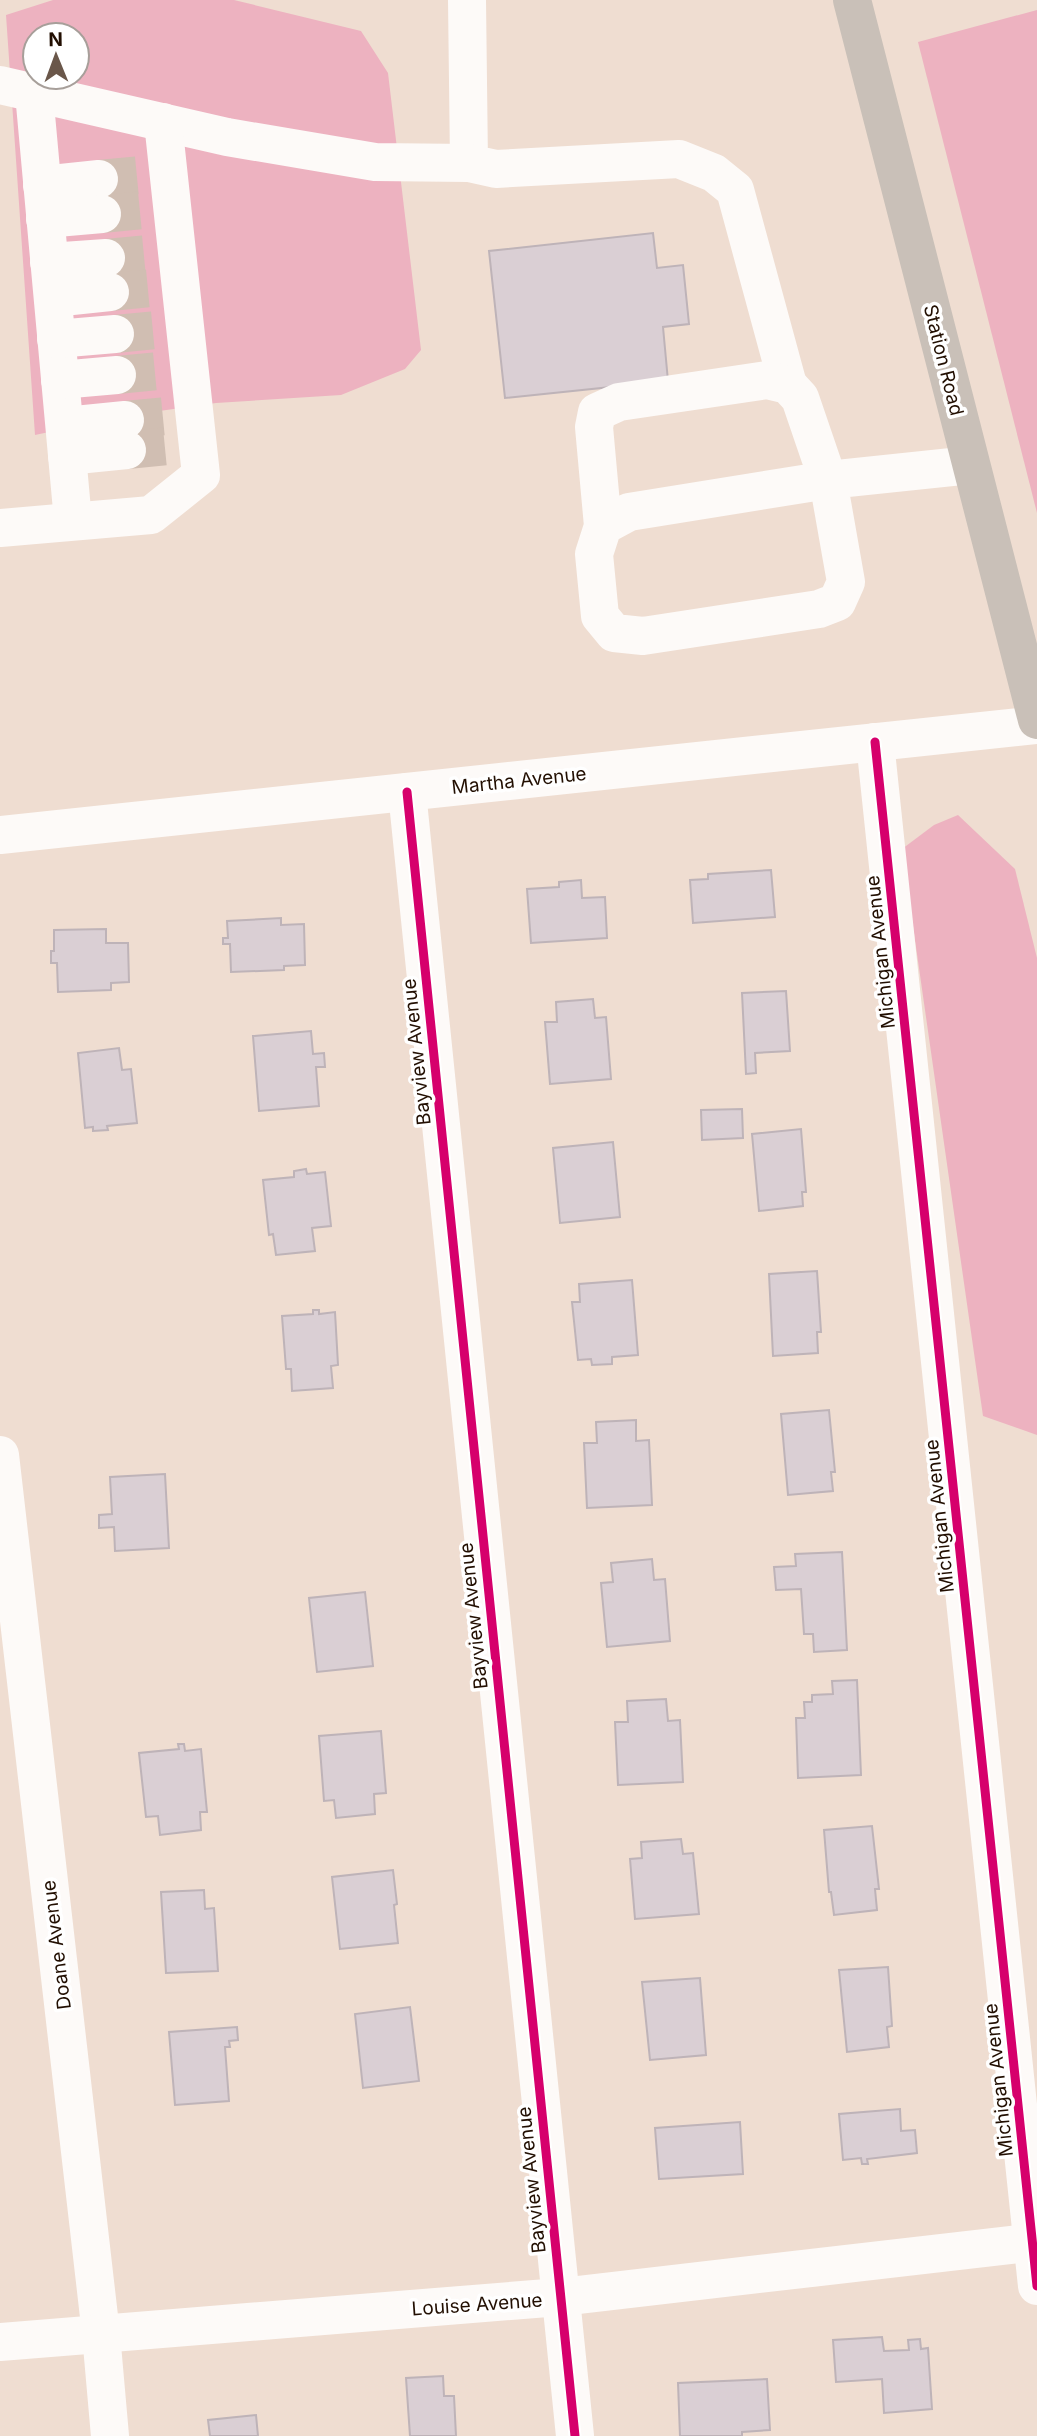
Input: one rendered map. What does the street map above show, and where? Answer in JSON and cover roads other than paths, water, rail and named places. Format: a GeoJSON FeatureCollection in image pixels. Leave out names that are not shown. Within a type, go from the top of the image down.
{"type":"FeatureCollection","features":[{"type":"Feature","properties":{"kind":"main road","name":"Station Road"},"geometry":{"type":"LineString","coordinates":[[852,0],[1037,722]]}},
{"type":"Feature","properties":{"kind":"street"},"geometry":{"type":"LineString","coordinates":[[467,0],[470,163]]}},
{"type":"Feature","properties":{"kind":"street"},"geometry":{"type":"LineString","coordinates":[[73,522],[44,202],[17,89],[227,137],[375,162],[470,163],[496,169],[679,159],[714,173],[735,190],[788,385],[800,398],[828,480],[846,582],[837,602],[819,609],[643,636],[614,633],[600,616],[594,554],[603,526],[594,427],[597,412],[619,402],[767,380],[788,385]]}},
{"type":"Feature","properties":{"kind":"street"},"geometry":{"type":"LineString","coordinates":[[0,528],[151,515],[201,475],[182,430],[174,370],[156,191],[163,122]]}},
{"type":"Feature","properties":{"kind":"street"},"geometry":{"type":"LineString","coordinates":[[44,202],[100,197]]}},
{"type":"Feature","properties":{"kind":"street"},"geometry":{"type":"LineString","coordinates":[[51,280],[108,275]]}},
{"type":"Feature","properties":{"kind":"street"},"geometry":{"type":"LineString","coordinates":[[56,339],[115,334]]}},
{"type":"Feature","properties":{"kind":"street"},"geometry":{"type":"LineString","coordinates":[[60,380],[117,375]]}},
{"type":"Feature","properties":{"kind":"street"},"geometry":{"type":"LineString","coordinates":[[66,441],[126,435]]}},
{"type":"Feature","properties":{"kind":"street"},"geometry":{"type":"LineString","coordinates":[[603,526],[629,512],[828,480],[971,465]]}},
{"type":"Feature","properties":{"kind":"street","name":"Martha Avenue"},"geometry":{"type":"LineString","coordinates":[[0,835],[875,742],[1037,722]]}},
{"type":"Feature","properties":{"kind":"street","name":"Michigan Avenue"},"geometry":{"type":"LineString","coordinates":[[875,742],[1035,2242],[1037,2286]]}},
{"type":"Feature","properties":{"kind":"street","name":"Bayview Avenue"},"geometry":{"type":"LineString","coordinates":[[407,792],[575,2436]]}},
{"type":"Feature","properties":{"kind":"street","name":"Doane Avenue"},"geometry":{"type":"LineString","coordinates":[[0,1455],[101,2334],[110,2436]]}},
{"type":"Feature","properties":{"kind":"street","name":"Louise Avenue"},"geometry":{"type":"LineString","coordinates":[[0,2342],[560,2297],[1035,2242]]}},
{"type":"Feature","properties":{"kind":"tunnel"},"geometry":{"type":"LineString","coordinates":[[99,179],[140,175]]}},
{"type":"Feature","properties":{"kind":"tunnel"},"geometry":{"type":"LineString","coordinates":[[102,214],[143,210]]}},
{"type":"Feature","properties":{"kind":"tunnel"},"geometry":{"type":"LineString","coordinates":[[106,258],[148,254]]}},
{"type":"Feature","properties":{"kind":"tunnel"},"geometry":{"type":"LineString","coordinates":[[110,292],[152,288]]}},
{"type":"Feature","properties":{"kind":"tunnel"},"geometry":{"type":"LineString","coordinates":[[115,334],[157,330]]}},
{"type":"Feature","properties":{"kind":"tunnel"},"geometry":{"type":"LineString","coordinates":[[117,375],[159,371]]}},
{"type":"Feature","properties":{"kind":"tunnel"},"geometry":{"type":"LineString","coordinates":[[125,420],[166,416]]}},
{"type":"Feature","properties":{"kind":"tunnel"},"geometry":{"type":"LineString","coordinates":[[127,450],[168,446]]}}]}
